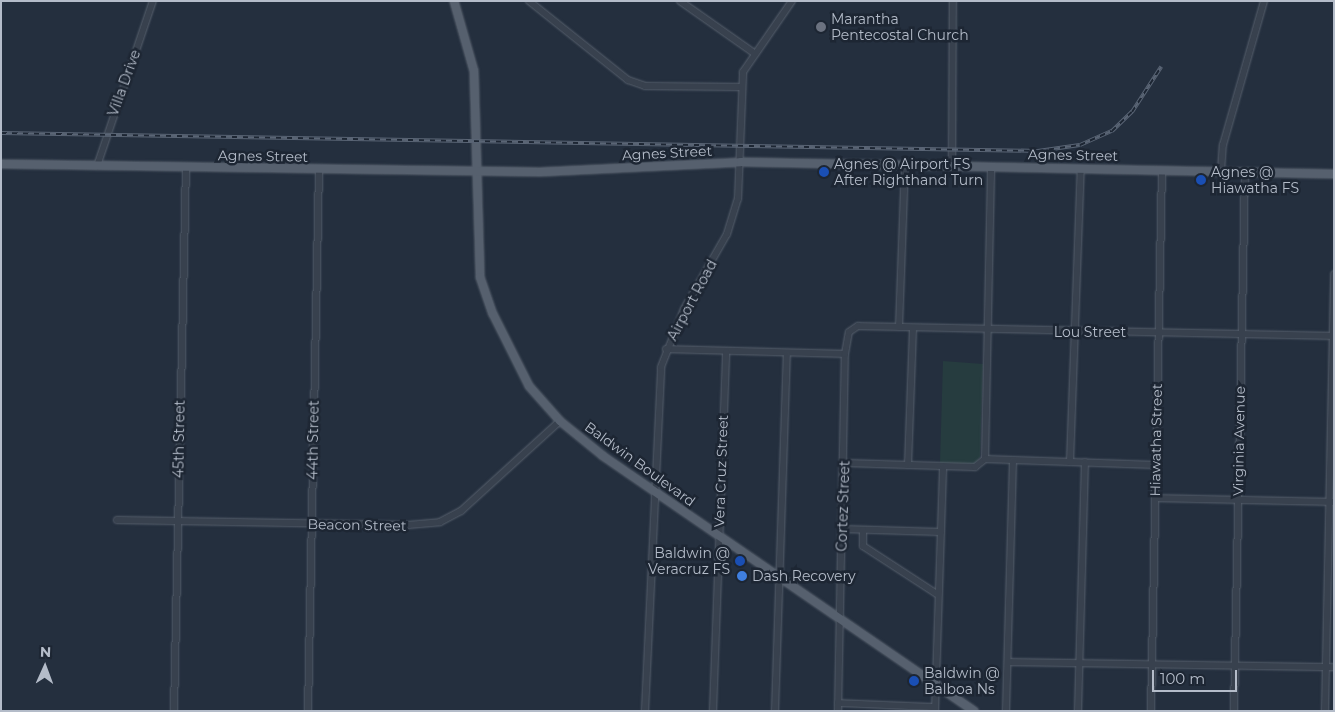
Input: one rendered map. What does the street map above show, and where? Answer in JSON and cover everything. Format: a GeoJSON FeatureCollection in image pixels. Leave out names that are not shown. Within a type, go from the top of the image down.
{"type":"FeatureCollection","features":[{"type":"Feature","properties":{"kind":"main road","name":"Baldwin Boulevard"},"geometry":{"type":"LineString","coordinates":[[454,1],[474,71],[475,171],[480,277],[492,314],[529,386],[560,421],[653,490],[974,711]]}},
{"type":"Feature","properties":{"kind":"main road","name":"Agnes Street"},"geometry":{"type":"LineString","coordinates":[[1,164],[475,171],[741,162],[1334,174]]}},
{"type":"Feature","properties":{"kind":"street","name":"Villa Drive"},"geometry":{"type":"LineString","coordinates":[[97,166],[153,1]]}},
{"type":"Feature","properties":{"kind":"street"},"geometry":{"type":"LineString","coordinates":[[529,1],[628,80],[645,86],[741,87]]}},
{"type":"Feature","properties":{"kind":"street"},"geometry":{"type":"LineString","coordinates":[[680,1],[754,53]]}},
{"type":"Feature","properties":{"kind":"street","name":"Airport Road"},"geometry":{"type":"LineString","coordinates":[[645,711],[656,411],[666,349],[727,234],[738,199],[741,162],[741,87],[743,72],[754,53],[792,1]]}},
{"type":"Feature","properties":{"kind":"street"},"geometry":{"type":"LineString","coordinates":[[952,165],[954,1]]}},
{"type":"Feature","properties":{"kind":"street"},"geometry":{"type":"LineString","coordinates":[[1221,171],[1223,145],[1264,1]]}},
{"type":"Feature","properties":{"kind":"street"},"geometry":{"type":"LineString","coordinates":[[900,327],[906,165]]}},
{"type":"Feature","properties":{"kind":"street","name":"45th Street"},"geometry":{"type":"LineString","coordinates":[[174,711],[186,166]]}},
{"type":"Feature","properties":{"kind":"street"},"geometry":{"type":"LineString","coordinates":[[985,459],[991,166]]}},
{"type":"Feature","properties":{"kind":"street"},"geometry":{"type":"LineString","coordinates":[[1070,462],[1072,332],[1081,168]]}},
{"type":"Feature","properties":{"kind":"street","name":"44th Street"},"geometry":{"type":"LineString","coordinates":[[308,711],[319,170]]}},
{"type":"Feature","properties":{"kind":"street","name":"Hiawatha Street"},"geometry":{"type":"LineString","coordinates":[[1151,711],[1162,170]]}},
{"type":"Feature","properties":{"kind":"street","name":"Virginia Avenue"},"geometry":{"type":"LineString","coordinates":[[1234,711],[1245,171]]}},
{"type":"Feature","properties":{"kind":"street"},"geometry":{"type":"LineString","coordinates":[[1325,711],[1332,502],[1334,274]]}},
{"type":"Feature","properties":{"kind":"street","name":"Lou Street"},"geometry":{"type":"LineString","coordinates":[[849,332],[858,326],[988,332],[1158,332],[1241,336],[1333,336]]}},
{"type":"Feature","properties":{"kind":"street"},"geometry":{"type":"LineString","coordinates":[[908,465],[913,330]]}},
{"type":"Feature","properties":{"kind":"street","name":"Cortez Street"},"geometry":{"type":"LineString","coordinates":[[838,711],[842,529],[846,463],[845,354],[849,332]]}},
{"type":"Feature","properties":{"kind":"street"},"geometry":{"type":"LineString","coordinates":[[666,349],[787,354],[845,354]]}},
{"type":"Feature","properties":{"kind":"street","name":"Vera Cruz Street"},"geometry":{"type":"LineString","coordinates":[[713,711],[726,352]]}},
{"type":"Feature","properties":{"kind":"street"},"geometry":{"type":"LineString","coordinates":[[775,711],[781,578],[787,354]]}},
{"type":"Feature","properties":{"kind":"street","name":"Beacon Street"},"geometry":{"type":"LineString","coordinates":[[117,520],[311,524],[440,522],[461,511],[560,421]]}},
{"type":"Feature","properties":{"kind":"street"},"geometry":{"type":"LineString","coordinates":[[846,463],[975,467],[985,459],[1156,465]]}},
{"type":"Feature","properties":{"kind":"street"},"geometry":{"type":"LineString","coordinates":[[1006,711],[1009,662],[1013,460]]}},
{"type":"Feature","properties":{"kind":"street"},"geometry":{"type":"LineString","coordinates":[[1078,711],[1085,462]]}},
{"type":"Feature","properties":{"kind":"street"},"geometry":{"type":"LineString","coordinates":[[838,703],[935,709],[937,594],[943,467]]}},
{"type":"Feature","properties":{"kind":"street"},"geometry":{"type":"LineString","coordinates":[[1155,498],[1332,502]]}},
{"type":"Feature","properties":{"kind":"street"},"geometry":{"type":"LineString","coordinates":[[842,529],[941,532]]}},
{"type":"Feature","properties":{"kind":"street"},"geometry":{"type":"LineString","coordinates":[[863,530],[863,546],[937,594]]}},
{"type":"Feature","properties":{"kind":"street"},"geometry":{"type":"LineString","coordinates":[[1009,662],[1334,667]]}},
{"type":"Feature","properties":{"kind":"green space"},"geometry":{"type":"Polygon","coordinates":[[[943,361],[983,364],[980,457],[975,464],[940,463],[943,361]]]}},
{"type":"Feature","properties":{"kind":"railway"},"geometry":{"type":"LineString","coordinates":[[1,133],[1038,151],[1080,145],[1112,131],[1132,112],[1161,67]]}},
{"type":"Feature","properties":{"kind":"place","name":"Marantha Pentecostal Church"},"geometry":{"type":"Point","coordinates":[821,27]}},
{"type":"Feature","properties":{"kind":"place","name":"Agnes @ Airport FS After Righthand Turn"},"geometry":{"type":"Point","coordinates":[824,172]}},
{"type":"Feature","properties":{"kind":"place","name":"Agnes @ Hiawatha FS"},"geometry":{"type":"Point","coordinates":[1201,180]}},
{"type":"Feature","properties":{"kind":"place","name":"Baldwin @ Veracruz FS"},"geometry":{"type":"Point","coordinates":[740,561]}},
{"type":"Feature","properties":{"kind":"place","name":"Dash Recovery"},"geometry":{"type":"Point","coordinates":[742,576]}},
{"type":"Feature","properties":{"kind":"place","name":"Baldwin @ Balboa Ns"},"geometry":{"type":"Point","coordinates":[914,681]}}]}
